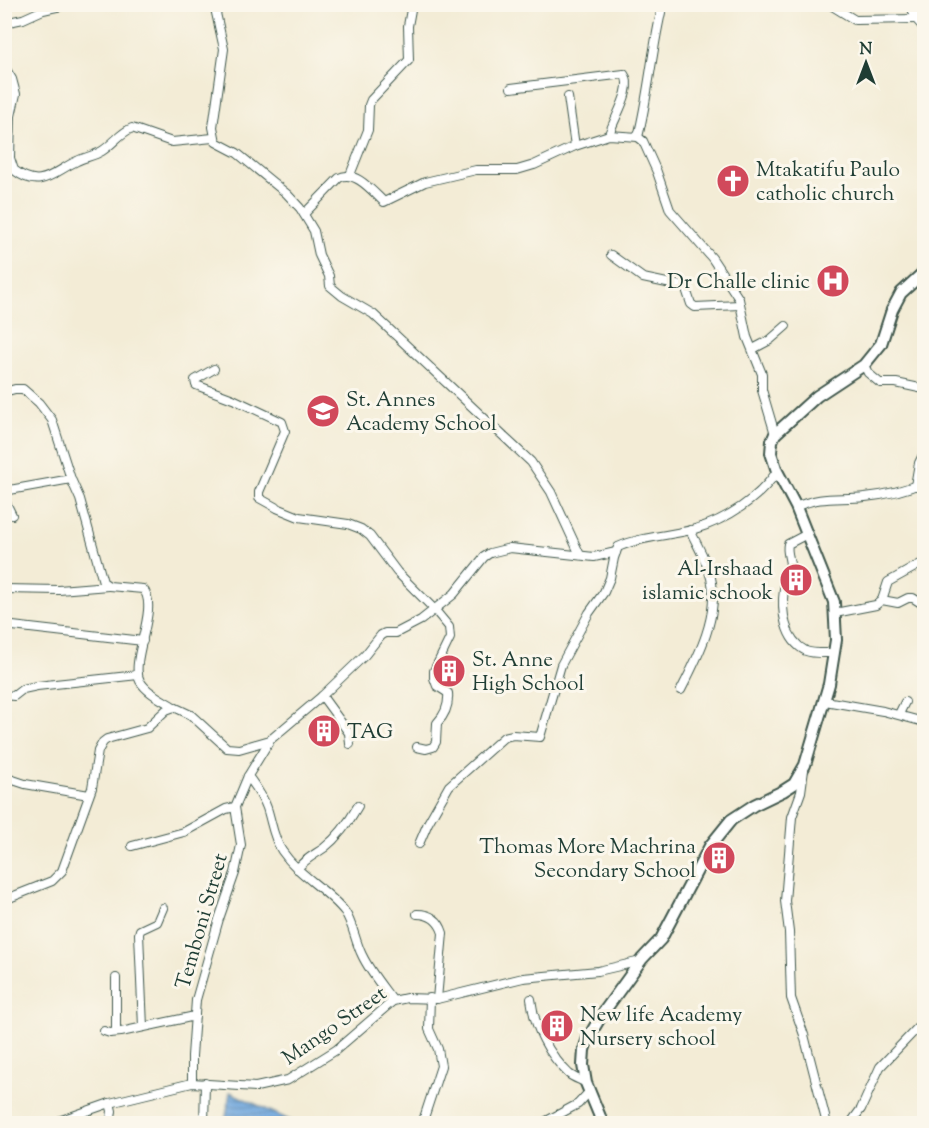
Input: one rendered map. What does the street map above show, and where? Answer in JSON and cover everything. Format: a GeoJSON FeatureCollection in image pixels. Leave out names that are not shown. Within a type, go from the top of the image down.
{"type":"FeatureCollection","features":[{"type":"Feature","properties":{"kind":"street"},"geometry":{"type":"LineString","coordinates":[[4,23],[70,4]]}},
{"type":"Feature","properties":{"kind":"street"},"geometry":{"type":"LineString","coordinates":[[214,4],[224,49],[214,115],[213,138],[222,147],[234,151],[287,194],[304,214],[314,231],[319,255],[330,286],[372,314],[531,462],[551,492],[580,555]]}},
{"type":"Feature","properties":{"kind":"street"},"geometry":{"type":"LineString","coordinates":[[350,175],[367,135],[371,100],[409,60],[408,26],[412,4]]}},
{"type":"Feature","properties":{"kind":"street"},"geometry":{"type":"LineString","coordinates":[[638,137],[646,107],[648,79],[663,4]]}},
{"type":"Feature","properties":{"kind":"street"},"geometry":{"type":"LineString","coordinates":[[829,4],[855,20],[916,19]]}},
{"type":"Feature","properties":{"kind":"street"},"geometry":{"type":"LineString","coordinates":[[910,4],[916,19],[924,28]]}},
{"type":"Feature","properties":{"kind":"street"},"geometry":{"type":"LineString","coordinates":[[4,66],[12,79],[16,94],[11,116],[10,158],[14,170],[29,178],[45,179],[58,173],[76,161],[104,150],[121,134],[132,128],[172,142],[213,138]]}},
{"type":"Feature","properties":{"kind":"street"},"geometry":{"type":"LineString","coordinates":[[511,88],[624,74],[627,78],[627,87],[609,135]]}},
{"type":"Feature","properties":{"kind":"street"},"geometry":{"type":"LineString","coordinates":[[568,97],[575,146]]}},
{"type":"Feature","properties":{"kind":"street"},"geometry":{"type":"LineString","coordinates":[[350,175],[384,202],[424,182],[476,170],[517,170],[534,165],[575,146],[609,135],[638,137],[643,141],[657,172],[670,210],[712,258],[736,293],[747,337],[762,374],[762,390],[775,434]]}},
{"type":"Feature","properties":{"kind":"street"},"geometry":{"type":"LineString","coordinates":[[304,214],[339,178],[350,175]]}},
{"type":"Feature","properties":{"kind":"street"},"geometry":{"type":"LineString","coordinates":[[611,255],[643,278],[686,289],[691,304],[695,307],[740,305]]}},
{"type":"Feature","properties":{"kind":"street"},"geometry":{"type":"LineString","coordinates":[[827,1124],[804,1035],[791,998],[789,932],[785,901],[792,817],[801,792],[805,765],[825,701],[834,653],[835,614],[834,602],[807,534],[777,471],[771,453],[772,441],[775,434],[817,396],[864,365],[881,344],[892,310],[901,293],[924,272]]}},
{"type":"Feature","properties":{"kind":"street"},"geometry":{"type":"LineString","coordinates":[[753,349],[770,340],[786,326]]}},
{"type":"Feature","properties":{"kind":"street"},"geometry":{"type":"LineString","coordinates":[[864,365],[868,373],[880,383],[896,383],[924,389]]}},
{"type":"Feature","properties":{"kind":"street"},"geometry":{"type":"LineString","coordinates":[[214,369],[195,380],[196,385],[282,422],[284,426],[285,432],[259,492],[259,498],[299,517],[348,524],[361,529],[370,536],[397,572],[449,627],[450,633],[434,671],[438,687],[448,693],[448,700],[442,718],[437,723],[434,745],[426,749],[417,747]]}},
{"type":"Feature","properties":{"kind":"street"},"geometry":{"type":"LineString","coordinates":[[4,392],[23,389],[39,403],[52,420],[71,479],[80,499],[101,579],[109,586]]}},
{"type":"Feature","properties":{"kind":"street"},"geometry":{"type":"LineString","coordinates":[[915,486],[919,463],[924,453]]}},
{"type":"Feature","properties":{"kind":"street"},"geometry":{"type":"LineString","coordinates":[[419,844],[428,822],[449,786],[504,737],[513,735],[540,737],[561,666],[589,614],[604,592],[618,547],[707,525],[732,513],[762,490],[777,471]]}},
{"type":"Feature","properties":{"kind":"street"},"geometry":{"type":"LineString","coordinates":[[4,491],[71,479]]}},
{"type":"Feature","properties":{"kind":"street"},"geometry":{"type":"LineString","coordinates":[[796,507],[812,500],[866,497],[924,482]]}},
{"type":"Feature","properties":{"kind":"street"},"geometry":{"type":"LineString","coordinates":[[4,499],[12,515]]}},
{"type":"Feature","properties":{"kind":"street"},"geometry":{"type":"LineString","coordinates":[[681,690],[708,627],[712,600],[708,568],[690,530]]}},
{"type":"Feature","properties":{"kind":"street"},"geometry":{"type":"LineString","coordinates":[[807,534],[788,544],[786,551],[790,567],[785,586],[784,618],[793,637],[807,652],[834,653]]}},
{"type":"Feature","properties":{"kind":"street"},"geometry":{"type":"LineString","coordinates":[[132,846],[184,832],[196,827],[209,817],[235,807],[248,776],[270,740],[322,696],[365,655],[381,635],[396,633],[409,627],[454,594],[484,557],[499,550],[522,548],[594,557],[616,552]]}},
{"type":"Feature","properties":{"kind":"street"},"geometry":{"type":"LineString","coordinates":[[835,614],[876,606],[882,600],[888,582],[924,562]]}},
{"type":"Feature","properties":{"kind":"street"},"geometry":{"type":"LineString","coordinates":[[4,589],[59,590],[109,586],[142,589],[146,592],[148,599],[138,675],[145,687],[174,708],[191,715],[227,748],[239,749],[270,740]]}},
{"type":"Feature","properties":{"kind":"street"},"geometry":{"type":"LineString","coordinates":[[882,600],[898,603],[913,598],[924,605]]}},
{"type":"Feature","properties":{"kind":"street"},"geometry":{"type":"LineString","coordinates":[[4,626],[142,641]]}},
{"type":"Feature","properties":{"kind":"street"},"geometry":{"type":"LineString","coordinates":[[4,695],[14,696],[23,689],[31,687],[138,675]]}},
{"type":"Feature","properties":{"kind":"street"},"geometry":{"type":"LineString","coordinates":[[322,696],[349,734],[350,744]]}},
{"type":"Feature","properties":{"kind":"street"},"geometry":{"type":"LineString","coordinates":[[825,701],[899,714],[924,722]]}},
{"type":"Feature","properties":{"kind":"street"},"geometry":{"type":"LineString","coordinates":[[899,714],[905,702]]}},
{"type":"Feature","properties":{"kind":"street"},"geometry":{"type":"LineString","coordinates":[[4,900],[52,880],[62,871],[89,795],[98,751],[103,742],[147,728],[166,710],[174,708]]}},
{"type":"Feature","properties":{"kind":"street"},"geometry":{"type":"LineString","coordinates":[[603,1124],[588,1087],[583,1065],[588,1038],[603,1013],[641,961],[661,939],[710,846],[731,820],[742,811],[794,784],[805,765]]}},
{"type":"Feature","properties":{"kind":"street"},"geometry":{"type":"LineString","coordinates":[[248,776],[267,807],[273,835],[280,850],[297,869],[345,913],[365,962],[393,1001]]}},
{"type":"Feature","properties":{"kind":"street"},"geometry":{"type":"LineString","coordinates":[[4,777],[25,784],[89,795]]}},
{"type":"Feature","properties":{"kind":"street"},"geometry":{"type":"LineString","coordinates":[[297,869],[304,860],[324,848],[342,831],[358,806]]}},
{"type":"Feature","properties":{"kind":"street","name":"Temboni Street"},"geometry":{"type":"LineString","coordinates":[[192,1083],[195,1016],[200,984],[241,845],[235,807]]}},
{"type":"Feature","properties":{"kind":"street"},"geometry":{"type":"LineString","coordinates":[[142,1027],[139,934],[140,930],[158,922],[163,908]]}},
{"type":"Feature","properties":{"kind":"street"},"geometry":{"type":"LineString","coordinates":[[417,914],[437,920],[443,933],[429,1029],[438,1049],[441,1066],[422,1124]]}},
{"type":"Feature","properties":{"kind":"street","name":"Mango Street"},"geometry":{"type":"LineString","coordinates":[[50,1124],[110,1102],[192,1083],[256,1087],[288,1080],[336,1050],[393,1001],[407,998],[434,998],[523,978],[598,971],[641,961]]}},
{"type":"Feature","properties":{"kind":"street"},"geometry":{"type":"LineString","coordinates":[[116,978],[116,1032]]}},
{"type":"Feature","properties":{"kind":"street"},"geometry":{"type":"LineString","coordinates":[[531,999],[534,1018],[543,1040],[570,1075],[588,1087]]}},
{"type":"Feature","properties":{"kind":"street"},"geometry":{"type":"LineString","coordinates":[[104,1031],[116,1032],[195,1016]]}},
{"type":"Feature","properties":{"kind":"street"},"geometry":{"type":"LineString","coordinates":[[849,1124],[861,1109],[880,1067],[924,1021]]}},
{"type":"Feature","properties":{"kind":"street"},"geometry":{"type":"LineString","coordinates":[[204,1124],[205,1083]]}},
{"type":"Feature","properties":{"kind":"street"},"geometry":{"type":"LineString","coordinates":[[542,1124],[578,1104],[588,1087]]}},
{"type":"Feature","properties":{"kind":"street"},"geometry":{"type":"LineString","coordinates":[[110,1102],[112,1112],[110,1124]]}},
{"type":"Feature","properties":{"kind":"water"},"geometry":{"type":"Polygon","coordinates":[[[230,1092],[295,1123],[225,1123],[230,1092]]]}},
{"type":"Feature","properties":{"kind":"place","name":"Mtakatifu Paulo catholic church"},"geometry":{"type":"Point","coordinates":[733,181]}},
{"type":"Feature","properties":{"kind":"place","name":"Dr Challe clinic"},"geometry":{"type":"Point","coordinates":[833,281]}},
{"type":"Feature","properties":{"kind":"place","name":"St. Annes Academy School"},"geometry":{"type":"Point","coordinates":[323,411]}},
{"type":"Feature","properties":{"kind":"place","name":"Al-Irshaad islamic schook"},"geometry":{"type":"Point","coordinates":[796,580]}},
{"type":"Feature","properties":{"kind":"place","name":"St. Anne High School"},"geometry":{"type":"Point","coordinates":[449,671]}},
{"type":"Feature","properties":{"kind":"place","name":"TAG"},"geometry":{"type":"Point","coordinates":[324,731]}},
{"type":"Feature","properties":{"kind":"place","name":"Thomas More Machrina Secondary School"},"geometry":{"type":"Point","coordinates":[719,858]}},
{"type":"Feature","properties":{"kind":"place","name":"New life Academy Nursery school"},"geometry":{"type":"Point","coordinates":[557,1026]}}]}
